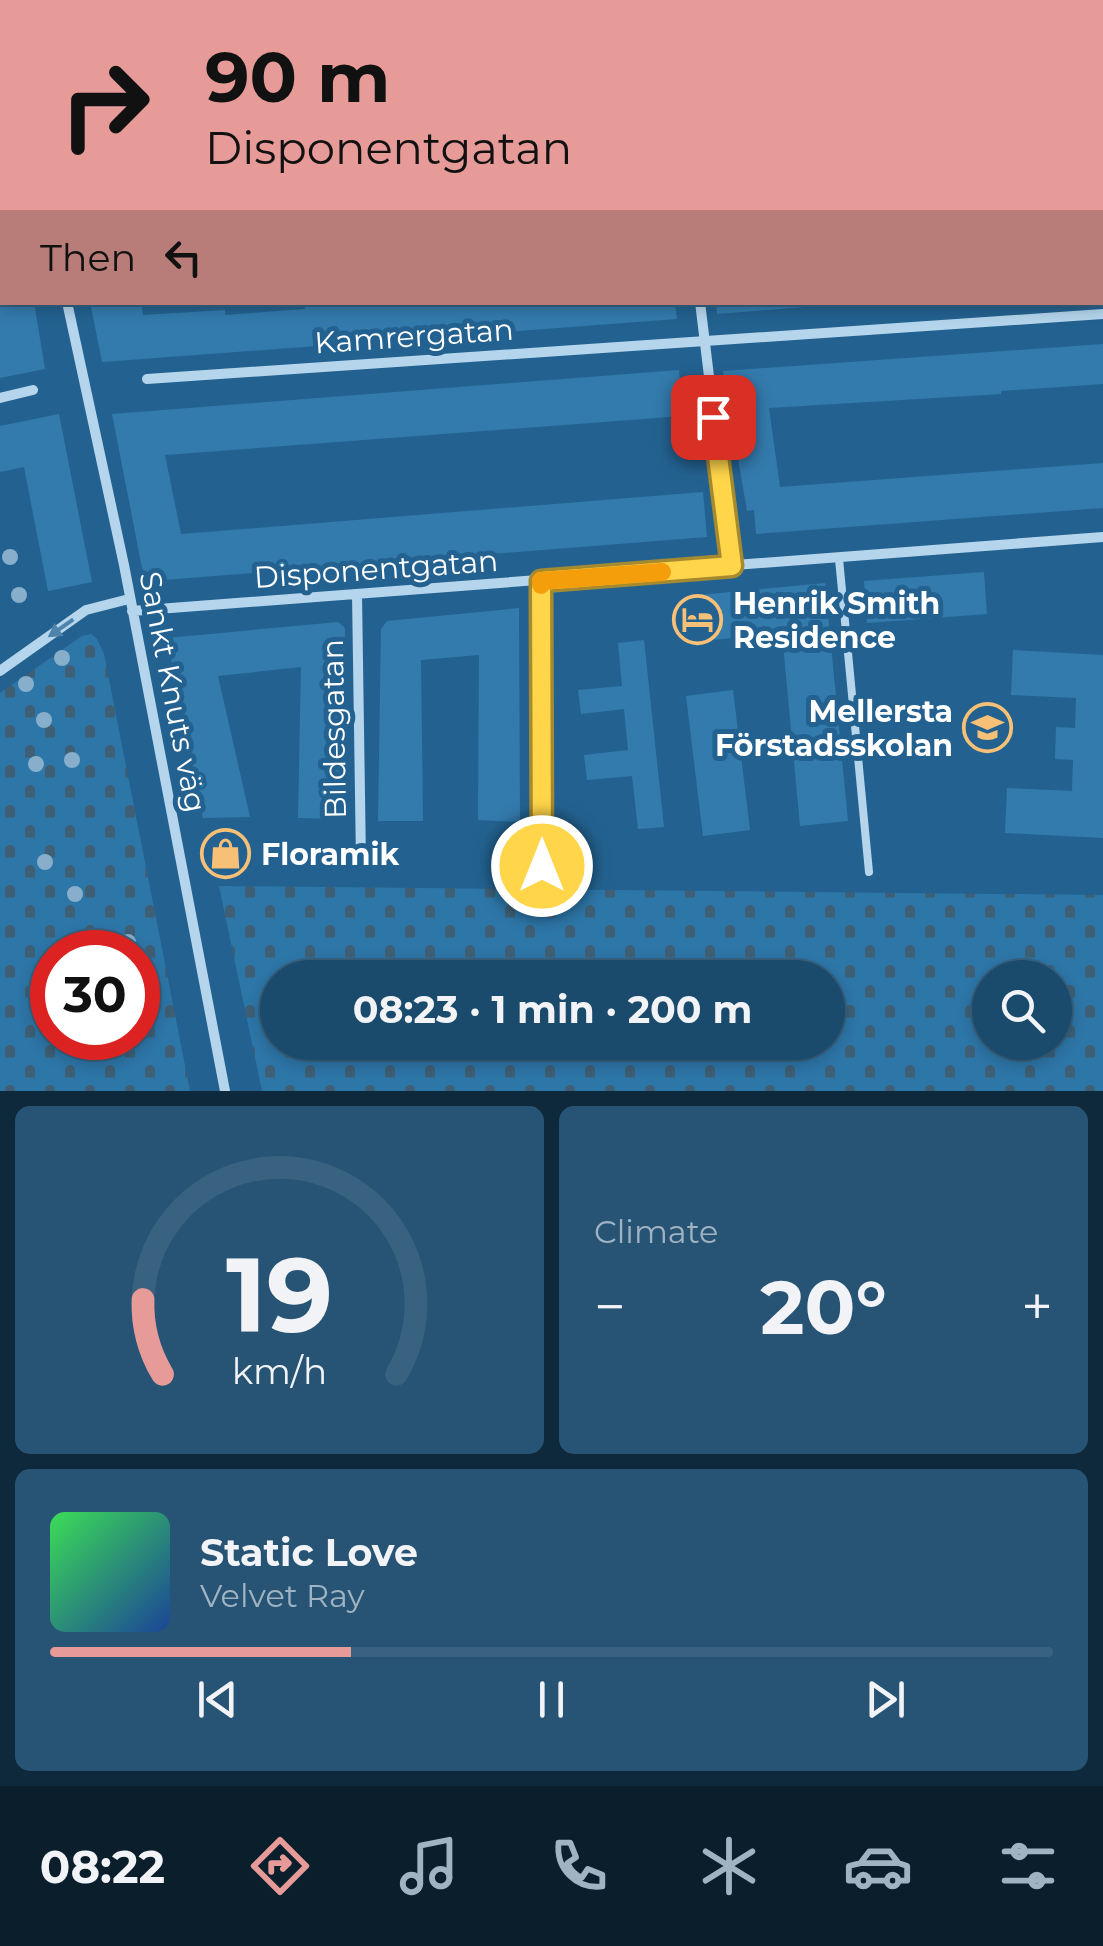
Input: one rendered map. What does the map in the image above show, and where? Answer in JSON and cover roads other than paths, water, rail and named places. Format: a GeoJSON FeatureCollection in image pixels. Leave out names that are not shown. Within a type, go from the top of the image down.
{"type":"FeatureCollection","features":[{"type":"Feature","properties":{"kind":"street","name":"Sankt Knuts väg"},"geometry":{"type":"LineString","coordinates":[[68,305],[226,1091]]}},
{"type":"Feature","properties":{"kind":"street"},"geometry":{"type":"LineString","coordinates":[[700,305],[732,566]]}},
{"type":"Feature","properties":{"kind":"street","name":"Kamrergatan"},"geometry":{"type":"LineString","coordinates":[[147,379],[1103,314]]}},
{"type":"Feature","properties":{"kind":"street"},"geometry":{"type":"LineString","coordinates":[[0,398],[33,390]]}},
{"type":"Feature","properties":{"kind":"street","name":"Disponentgatan"},"geometry":{"type":"LineString","coordinates":[[132,612],[1103,538]]}},
{"type":"Feature","properties":{"kind":"street"},"geometry":{"type":"LineString","coordinates":[[541,581],[542,866]]}},
{"type":"Feature","properties":{"kind":"street","name":"Bildesgatan"},"geometry":{"type":"LineString","coordinates":[[356,594],[362,862]]}},
{"type":"Feature","properties":{"kind":"street"},"geometry":{"type":"LineString","coordinates":[[0,670],[86,610],[129,599]]}},
{"type":"Feature","properties":{"kind":"lane"},"geometry":{"type":"LineString","coordinates":[[838,559],[869,872]]}},
{"type":"Feature","properties":{"kind":"place","name":"Henrik Smith Residence"},"geometry":{"type":"Point","coordinates":[698,620]}},
{"type":"Feature","properties":{"kind":"place","name":"Mellersta Förstadsskolan"},"geometry":{"type":"Point","coordinates":[988,728]}},
{"type":"Feature","properties":{"kind":"place","name":"Floramik"},"geometry":{"type":"Point","coordinates":[226,854]}}]}
